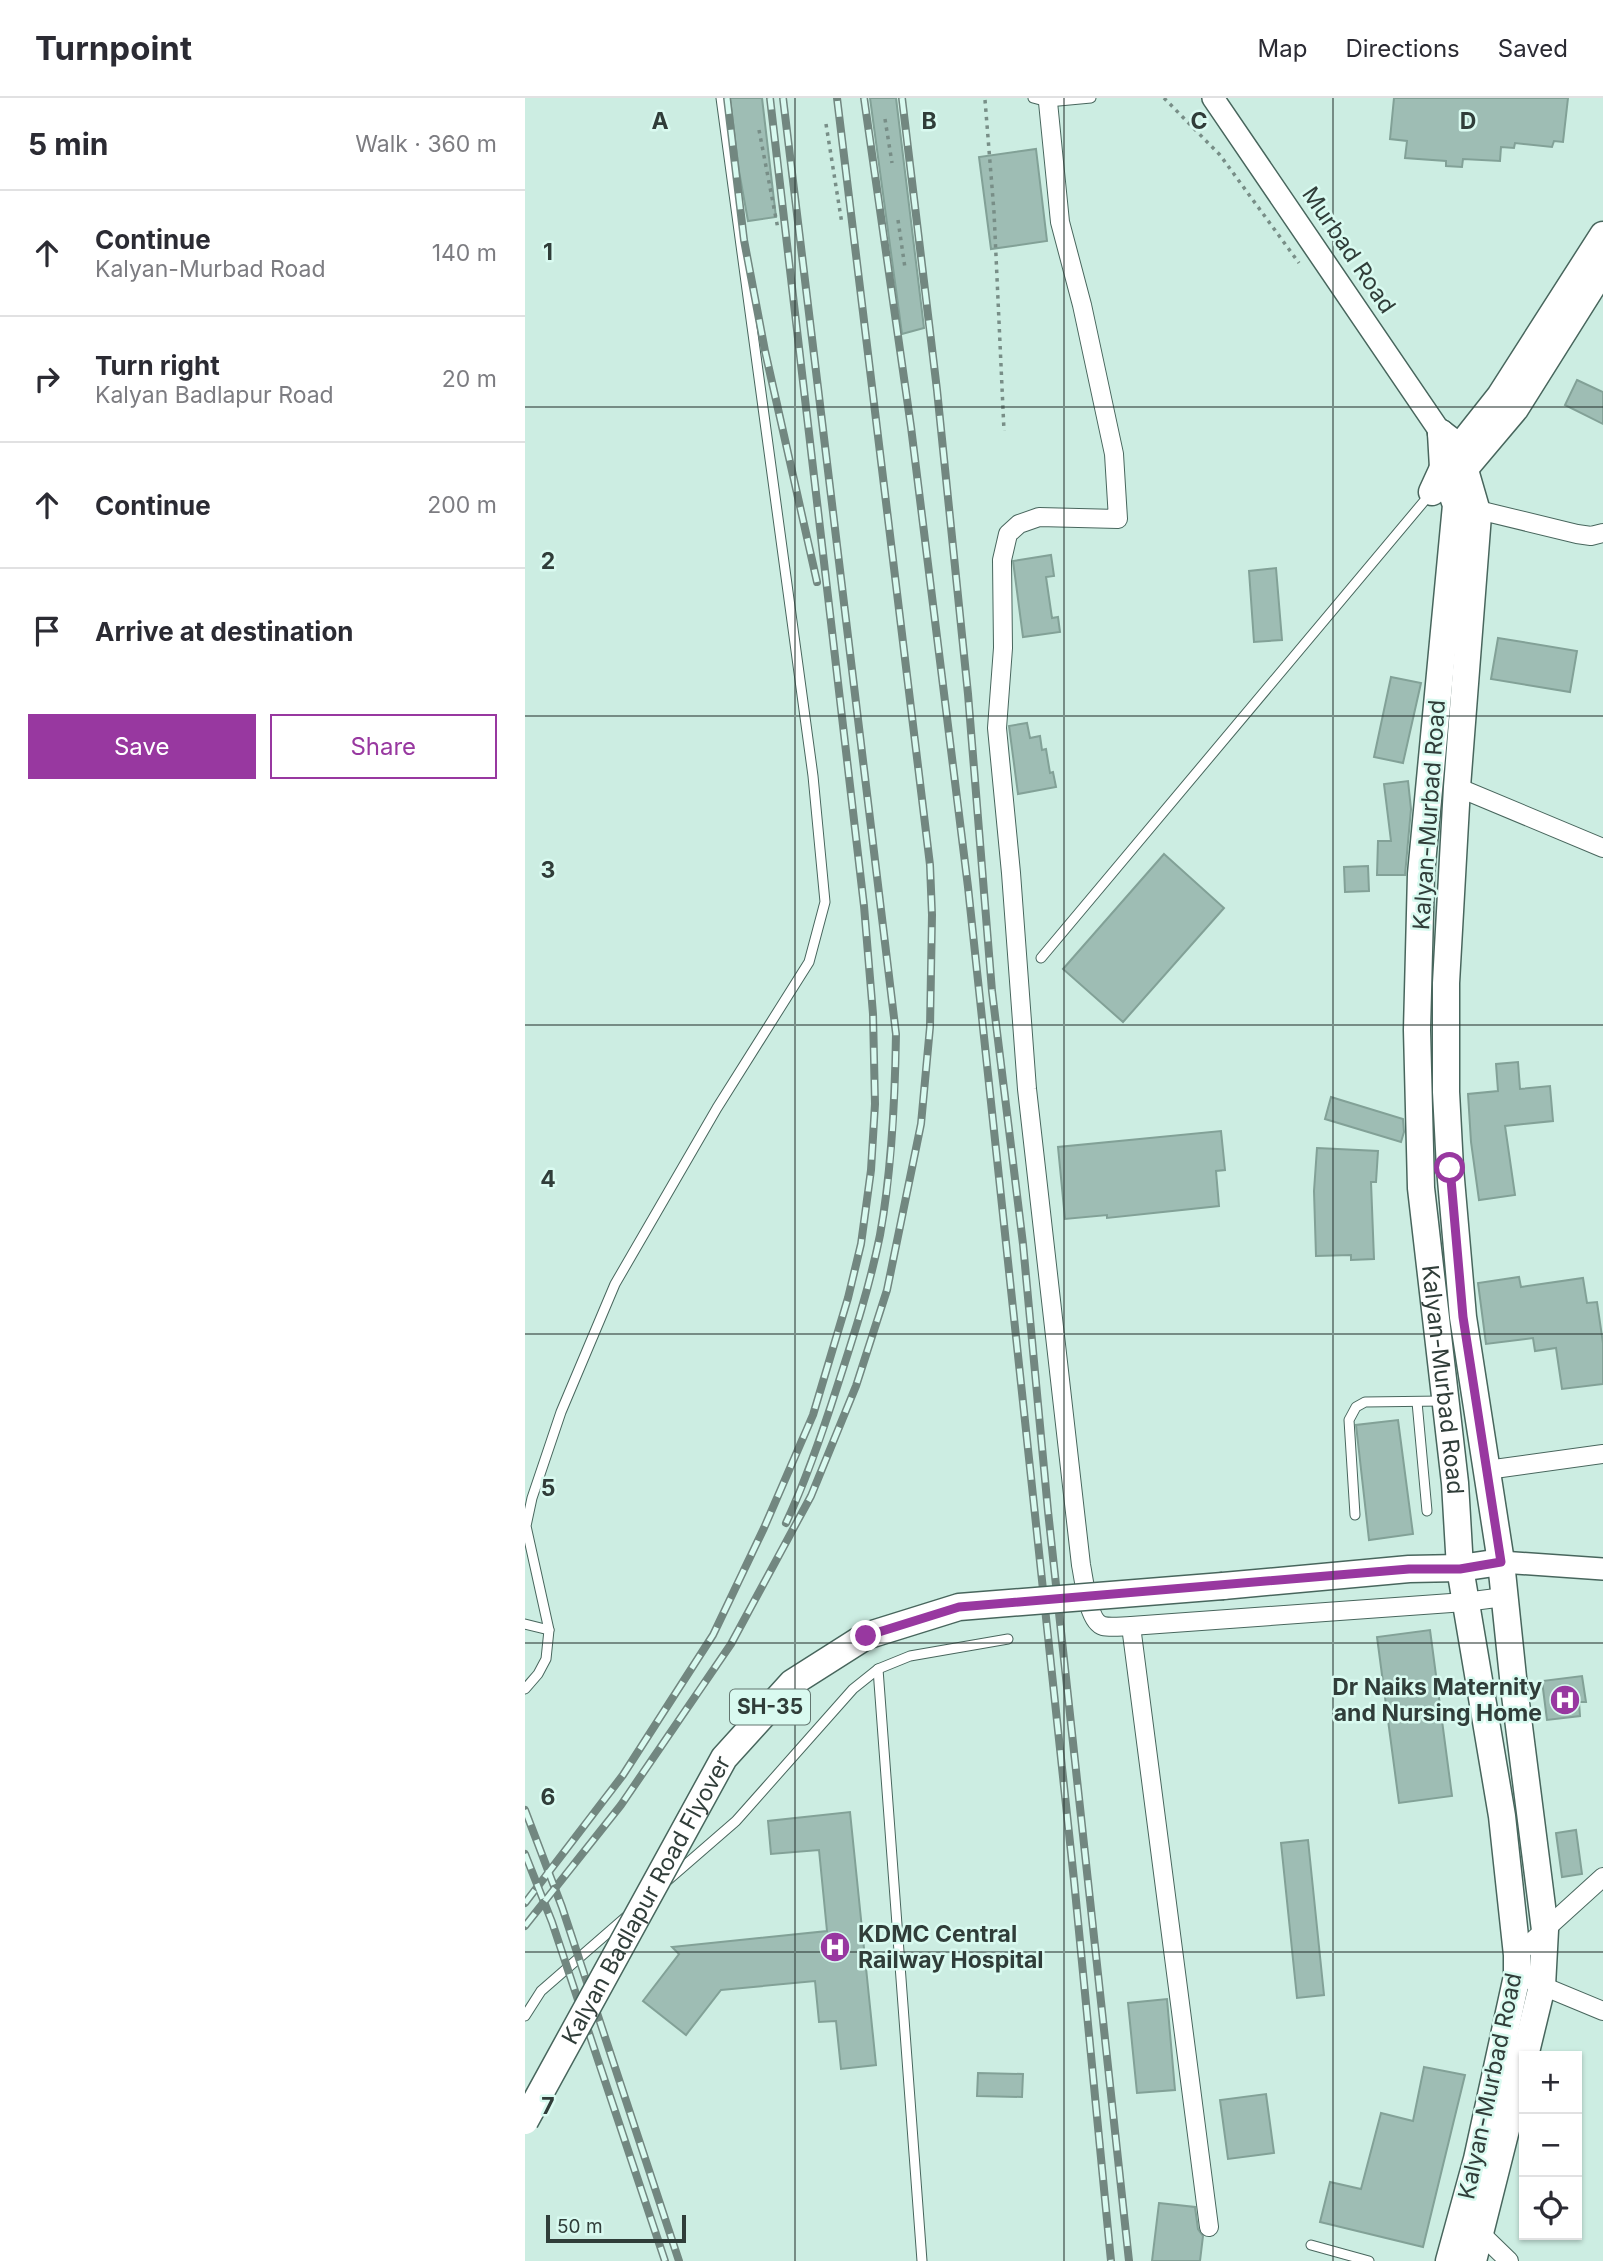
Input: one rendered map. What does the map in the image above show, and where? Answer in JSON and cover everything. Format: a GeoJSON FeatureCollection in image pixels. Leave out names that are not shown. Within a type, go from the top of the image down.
{"type":"FeatureCollection","features":[{"type":"Feature","properties":{"kind":"main road"},"geometry":{"type":"LineString","coordinates":[[1453,477],[1500,396],[1540,351],[1601,252]]}},
{"type":"Feature","properties":{"kind":"main road","name":"Kalyan-Murbad Road"},"geometry":{"type":"LineString","coordinates":[[1453,477],[1478,515],[1457,787],[1446,983],[1447,1105],[1463,1317],[1501,1562],[1545,1930],[1542,1986],[1526,2051]]}},
{"type":"Feature","properties":{"kind":"main road","name":"Kalyan-Murbad Road"},"geometry":{"type":"LineString","coordinates":[[1453,477],[1421,874],[1417,1017],[1421,1188],[1455,1483],[1434,1569],[1465,1602],[1502,1816],[1517,1965],[1487,2164],[1480,2234],[1473,2261]]}},
{"type":"Feature","properties":{"kind":"main road","name":"SH-35"},"geometry":{"type":"LineString","coordinates":[[1434,1569],[1501,1562]]}},
{"type":"Feature","properties":{"kind":"main road","name":"Kalyan Badlapur Road Flyover"},"geometry":{"type":"LineString","coordinates":[[525,2121],[724,1758],[792,1683],[866,1636],[959,1607],[1434,1569]]}},
{"type":"Feature","properties":{"kind":"main road","name":"Kalyan-Murbad Road"},"geometry":{"type":"LineString","coordinates":[[1449,2261],[1463,2212],[1487,2164],[1519,2071]]}},
{"type":"Feature","properties":{"kind":"street","name":"Murbad Road"},"geometry":{"type":"LineString","coordinates":[[1213,98],[1453,477]]}},
{"type":"Feature","properties":{"kind":"street"},"geometry":{"type":"LineString","coordinates":[[1040,100],[1060,222],[1082,305],[1114,454],[1118,519],[1039,517],[1019,523],[1008,534],[1002,561],[1003,648],[997,728],[1027,1089],[1081,1565],[1091,1614],[1096,1622],[1103,1626],[1131,1626],[1504,1597]]}},
{"type":"Feature","properties":{"kind":"street"},"geometry":{"type":"LineString","coordinates":[[1453,477],[1577,534],[1591,536],[1603,533]]}},
{"type":"Feature","properties":{"kind":"street"},"geometry":{"type":"LineString","coordinates":[[1457,787],[1603,848]]}},
{"type":"Feature","properties":{"kind":"street"},"geometry":{"type":"LineString","coordinates":[[1487,1470],[1603,1454]]}},
{"type":"Feature","properties":{"kind":"street"},"geometry":{"type":"LineString","coordinates":[[1501,1562],[1603,1569]]}},
{"type":"Feature","properties":{"kind":"street"},"geometry":{"type":"LineString","coordinates":[[1131,1626],[1209,2227]]}},
{"type":"Feature","properties":{"kind":"street"},"geometry":{"type":"LineString","coordinates":[[1603,1877],[1545,1930],[1517,1965],[1542,1986],[1603,2011]]}},
{"type":"Feature","properties":{"kind":"street"},"geometry":{"type":"LineString","coordinates":[[1463,2212],[1480,2234],[1509,2261]]}},
{"type":"Feature","properties":{"kind":"lane"},"geometry":{"type":"LineString","coordinates":[[525,1689],[546,1659],[549,1630],[526,1527],[532,1498],[561,1412],[615,1284],[717,1108],[809,962],[825,902],[813,776],[721,98]]}},
{"type":"Feature","properties":{"kind":"lane"},"geometry":{"type":"LineString","coordinates":[[1040,100],[1091,98]]}},
{"type":"Feature","properties":{"kind":"lane"},"geometry":{"type":"LineString","coordinates":[[1041,958],[1453,477]]}},
{"type":"Feature","properties":{"kind":"lane"},"geometry":{"type":"LineString","coordinates":[[1355,1516],[1350,1414],[1365,1402],[1444,1401]]}},
{"type":"Feature","properties":{"kind":"lane"},"geometry":{"type":"LineString","coordinates":[[1417,1402],[1427,1511]]}},
{"type":"Feature","properties":{"kind":"lane"},"geometry":{"type":"LineString","coordinates":[[525,1624],[549,1630]]}},
{"type":"Feature","properties":{"kind":"lane"},"geometry":{"type":"LineString","coordinates":[[525,2016],[541,1991],[736,1821],[853,1689],[879,1669],[910,1656],[1008,1639]]}},
{"type":"Feature","properties":{"kind":"lane"},"geometry":{"type":"LineString","coordinates":[[879,1669],[922,2261]]}},
{"type":"Feature","properties":{"kind":"lane"},"geometry":{"type":"LineString","coordinates":[[1311,2245],[1369,2261]]}},
{"type":"Feature","properties":{"kind":"path"},"geometry":{"type":"LineString","coordinates":[[1164,98],[1220,155],[1299,263]]}},
{"type":"Feature","properties":{"kind":"path"},"geometry":{"type":"LineString","coordinates":[[985,100],[994,212],[1005,431]]}},
{"type":"Feature","properties":{"kind":"path"},"geometry":{"type":"LineString","coordinates":[[885,119],[892,163]]}},
{"type":"Feature","properties":{"kind":"path"},"geometry":{"type":"LineString","coordinates":[[826,124],[842,224]]}},
{"type":"Feature","properties":{"kind":"path"},"geometry":{"type":"LineString","coordinates":[[759,130],[778,229]]}},
{"type":"Feature","properties":{"kind":"path"},"geometry":{"type":"LineString","coordinates":[[898,220],[905,268]]}},
{"type":"Feature","properties":{"kind":"building"},"geometry":{"type":"Polygon","coordinates":[[[730,98],[762,98],[776,217],[748,221],[730,98]]]}},
{"type":"Feature","properties":{"kind":"building"},"geometry":{"type":"Polygon","coordinates":[[[870,98],[896,98],[924,328],[902,334],[870,98]]]}},
{"type":"Feature","properties":{"kind":"building"},"geometry":{"type":"Polygon","coordinates":[[[1394,98],[1568,98],[1563,142],[1554,141],[1552,147],[1515,143],[1514,148],[1501,147],[1500,161],[1463,159],[1462,167],[1446,166],[1446,161],[1405,158],[1407,141],[1390,139],[1394,98]]]}},
{"type":"Feature","properties":{"kind":"building"},"geometry":{"type":"Polygon","coordinates":[[[1036,149],[1047,241],[991,249],[979,157],[1036,149]]]}},
{"type":"Feature","properties":{"kind":"building"},"geometry":{"type":"Polygon","coordinates":[[[1577,380],[1603,392],[1603,424],[1565,405],[1577,380]]]}},
{"type":"Feature","properties":{"kind":"building"},"geometry":{"type":"Polygon","coordinates":[[[1051,555],[1054,576],[1046,577],[1052,618],[1058,617],[1060,632],[1023,637],[1013,561],[1051,555]]]}},
{"type":"Feature","properties":{"kind":"building"},"geometry":{"type":"Polygon","coordinates":[[[1276,568],[1282,640],[1254,642],[1249,571],[1276,568]]]}},
{"type":"Feature","properties":{"kind":"building"},"geometry":{"type":"Polygon","coordinates":[[[1498,638],[1577,651],[1570,692],[1491,679],[1498,638]]]}},
{"type":"Feature","properties":{"kind":"building"},"geometry":{"type":"Polygon","coordinates":[[[1391,677],[1421,683],[1403,763],[1374,757],[1391,677]]]}},
{"type":"Feature","properties":{"kind":"building"},"geometry":{"type":"Polygon","coordinates":[[[1027,723],[1030,738],[1040,736],[1042,750],[1046,749],[1050,773],[1053,772],[1056,787],[1018,794],[1009,726],[1027,723]]]}},
{"type":"Feature","properties":{"kind":"building"},"geometry":{"type":"Polygon","coordinates":[[[1408,781],[1411,809],[1405,875],[1377,875],[1378,841],[1391,841],[1384,784],[1408,781]]]}},
{"type":"Feature","properties":{"kind":"building"},"geometry":{"type":"Polygon","coordinates":[[[1164,854],[1224,908],[1123,1022],[1063,969],[1164,854]]]}},
{"type":"Feature","properties":{"kind":"building"},"geometry":{"type":"Polygon","coordinates":[[[1368,866],[1369,891],[1345,892],[1344,867],[1368,866]]]}},
{"type":"Feature","properties":{"kind":"building"},"geometry":{"type":"Polygon","coordinates":[[[1518,1062],[1520,1089],[1550,1086],[1553,1121],[1505,1126],[1515,1195],[1479,1200],[1468,1094],[1498,1091],[1496,1064],[1518,1062]]]}},
{"type":"Feature","properties":{"kind":"building"},"geometry":{"type":"Polygon","coordinates":[[[1331,1097],[1403,1119],[1404,1132],[1401,1142],[1325,1119],[1331,1097]]]}},
{"type":"Feature","properties":{"kind":"building"},"geometry":{"type":"Polygon","coordinates":[[[1221,1131],[1225,1170],[1216,1171],[1219,1206],[1107,1218],[1107,1215],[1065,1219],[1058,1147],[1221,1131]]]}},
{"type":"Feature","properties":{"kind":"building"},"geometry":{"type":"Polygon","coordinates":[[[1317,1148],[1378,1151],[1376,1182],[1371,1182],[1374,1259],[1351,1260],[1351,1255],[1316,1256],[1314,1191],[1317,1148]]]}},
{"type":"Feature","properties":{"kind":"building"},"geometry":{"type":"Polygon","coordinates":[[[1519,1277],[1521,1287],[1583,1278],[1587,1303],[1597,1302],[1603,1343],[1603,1384],[1562,1389],[1556,1348],[1535,1351],[1533,1338],[1486,1344],[1478,1283],[1519,1277]]]}},
{"type":"Feature","properties":{"kind":"building"},"geometry":{"type":"Polygon","coordinates":[[[1398,1420],[1413,1534],[1369,1540],[1356,1425],[1398,1420]]]}},
{"type":"Feature","properties":{"kind":"building"},"geometry":{"type":"Polygon","coordinates":[[[1430,1630],[1452,1796],[1399,1803],[1377,1637],[1430,1630]]]}},
{"type":"Feature","properties":{"kind":"building"},"geometry":{"type":"Polygon","coordinates":[[[1582,1676],[1586,1702],[1579,1702],[1580,1716],[1547,1720],[1542,1681],[1582,1676]]]}},
{"type":"Feature","properties":{"kind":"building"},"geometry":{"type":"Polygon","coordinates":[[[850,1812],[876,2065],[841,2069],[836,2021],[819,2022],[815,1981],[721,1990],[686,2035],[643,2001],[679,1954],[672,1947],[827,1931],[819,1850],[771,1854],[768,1821],[850,1812]]]}},
{"type":"Feature","properties":{"kind":"building"},"geometry":{"type":"Polygon","coordinates":[[[1576,1830],[1582,1874],[1562,1877],[1556,1833],[1576,1830]]]}},
{"type":"Feature","properties":{"kind":"building"},"geometry":{"type":"Polygon","coordinates":[[[1308,1840],[1324,1995],[1297,1998],[1281,1843],[1308,1840]]]}},
{"type":"Feature","properties":{"kind":"building"},"geometry":{"type":"Polygon","coordinates":[[[1167,1999],[1175,2090],[1137,2093],[1128,2003],[1167,1999]]]}},
{"type":"Feature","properties":{"kind":"building"},"geometry":{"type":"Polygon","coordinates":[[[1424,2067],[1465,2075],[1423,2247],[1320,2222],[1330,2182],[1361,2189],[1381,2113],[1413,2121],[1424,2067]]]}},
{"type":"Feature","properties":{"kind":"building"},"geometry":{"type":"Polygon","coordinates":[[[978,2073],[1023,2074],[1022,2097],[977,2096],[978,2073]]]}},
{"type":"Feature","properties":{"kind":"building"},"geometry":{"type":"Polygon","coordinates":[[[1266,2094],[1274,2153],[1228,2159],[1220,2100],[1266,2094]]]}},
{"type":"Feature","properties":{"kind":"building"},"geometry":{"type":"Polygon","coordinates":[[[1159,2203],[1195,2207],[1198,2229],[1203,2236],[1200,2261],[1152,2261],[1159,2203]]]}},
{"type":"Feature","properties":{"kind":"railway"},"geometry":{"type":"LineString","coordinates":[[727,98],[744,240],[765,351],[817,582]]}},
{"type":"Feature","properties":{"kind":"railway"},"geometry":{"type":"LineString","coordinates":[[525,1903],[623,1775],[713,1635],[764,1528],[813,1415],[861,1244],[871,1170],[875,1104],[873,1014],[864,906],[770,98]]}},
{"type":"Feature","properties":{"kind":"railway"},"geometry":{"type":"LineString","coordinates":[[783,98],[896,1034],[890,1160],[876,1254],[856,1329],[826,1419],[808,1472],[786,1523]]}},
{"type":"Feature","properties":{"kind":"railway"},"geometry":{"type":"LineString","coordinates":[[525,1926],[621,1805],[731,1644],[811,1496],[856,1386],[887,1290],[921,1124],[930,1027],[930,865],[837,98]]}},
{"type":"Feature","properties":{"kind":"railway"},"geometry":{"type":"LineString","coordinates":[[864,98],[911,427],[968,887],[1074,1880],[1111,2261]]}},
{"type":"Feature","properties":{"kind":"railway"},"geometry":{"type":"LineString","coordinates":[[902,98],[937,390],[968,694],[992,991],[1023,1244],[1048,1511],[1129,2261]]}},
{"type":"Feature","properties":{"kind":"railway"},"geometry":{"type":"LineString","coordinates":[[525,1810],[562,1907],[679,2261]]}},
{"type":"Feature","properties":{"kind":"railway"},"geometry":{"type":"LineString","coordinates":[[525,1854],[552,1922],[665,2261]]}},
{"type":"Feature","properties":{"kind":"place","name":"Dr Naiks Maternity and Nursing Home"},"geometry":{"type":"Point","coordinates":[1565,1700]}},
{"type":"Feature","properties":{"kind":"place","name":"KDMC Central Railway Hospital"},"geometry":{"type":"Point","coordinates":[835,1947]}},
{"type":"Feature","properties":{"kind":"route"},"geometry":{"type":"LineString","coordinates":[[866,1636],[959,1607],[1409,1569],[1460,1569],[1501,1562],[1463,1317],[1450,1168]]}}]}
